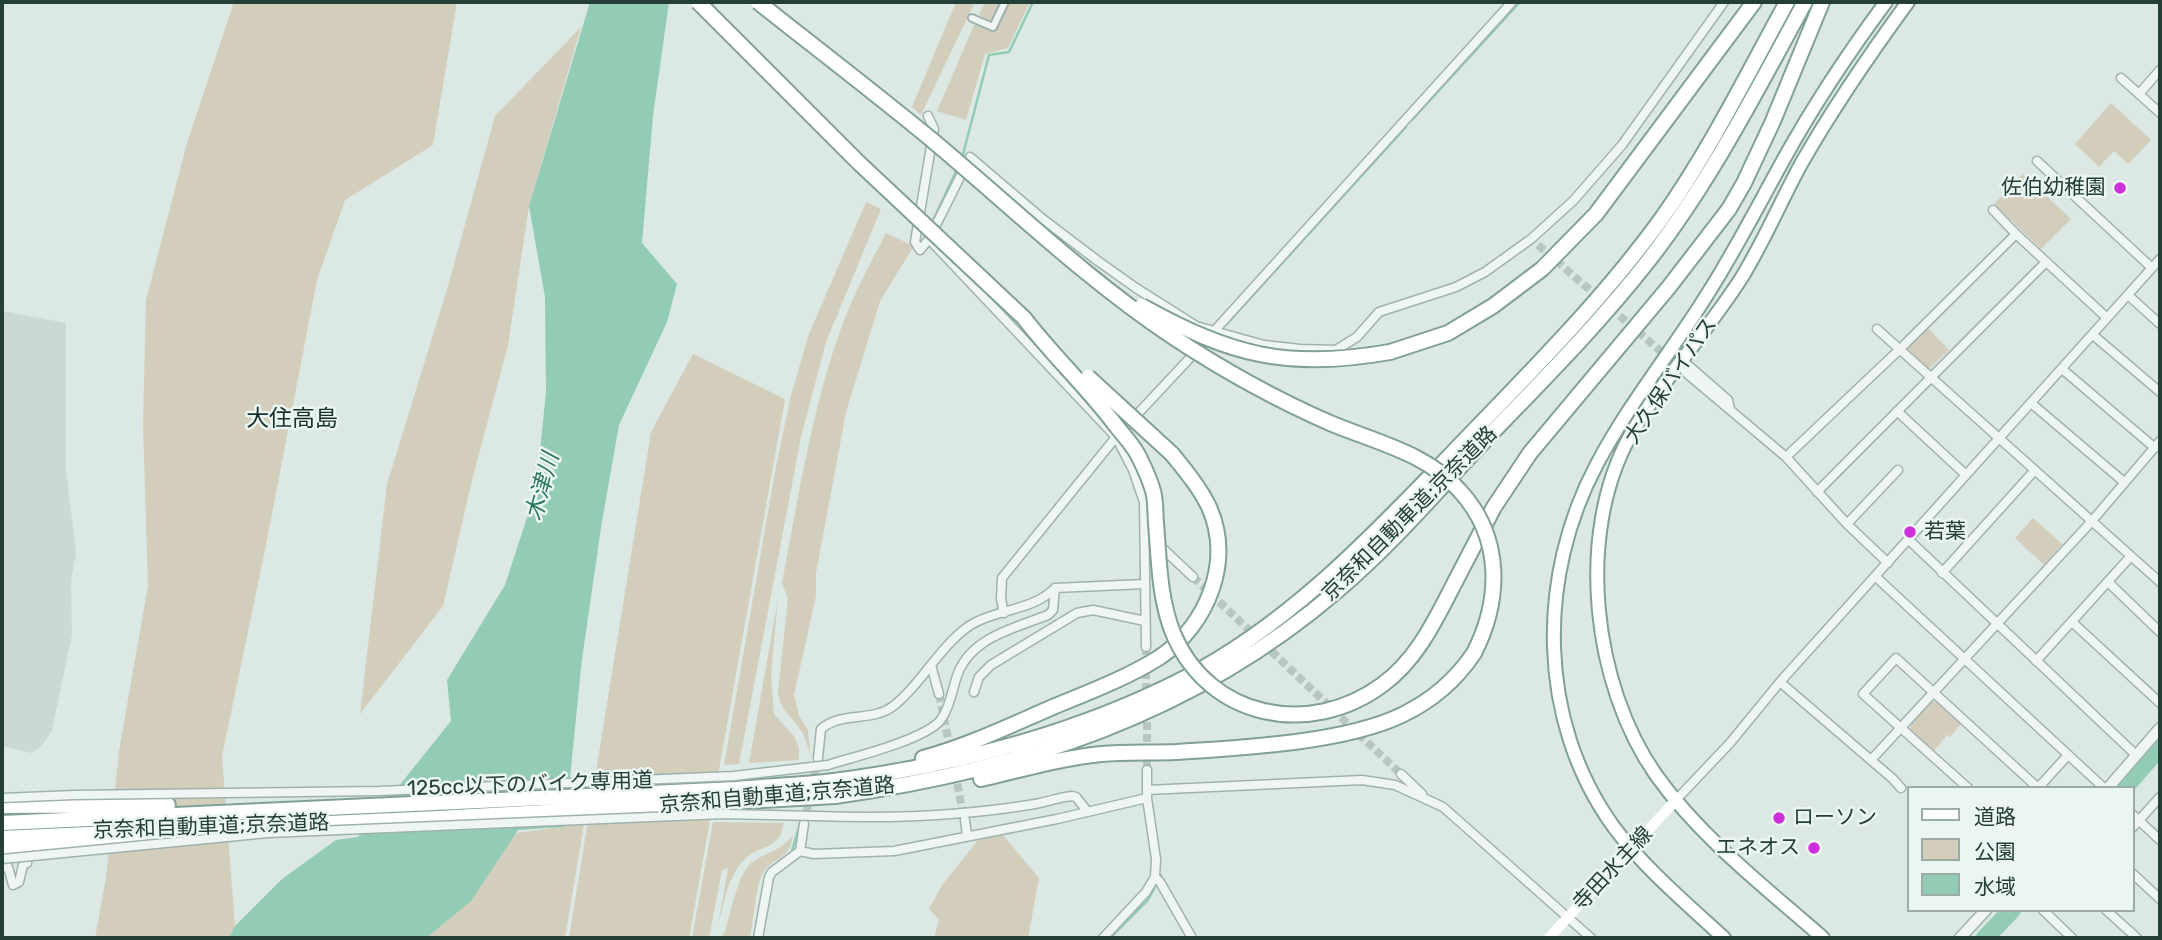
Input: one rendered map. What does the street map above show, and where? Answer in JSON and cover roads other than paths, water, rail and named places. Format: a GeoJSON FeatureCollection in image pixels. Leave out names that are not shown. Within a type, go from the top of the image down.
{"type":"FeatureCollection","features":[{"type":"Feature","properties":{"kind":"highway"},"geometry":{"type":"LineString","coordinates":[[698,2],[858,162],[1172,454],[1208,506],[1217,534],[1219,555],[1216,577],[1206,603],[1183,637],[1161,656],[1134,671],[982,737],[937,754],[831,782]]}},
{"type":"Feature","properties":{"kind":"highway"},"geometry":{"type":"LineString","coordinates":[[758,2],[933,141],[1103,286],[1194,351],[1258,389],[1332,424],[1423,461],[1445,476],[1461,492],[1476,514],[1491,553],[1494,594],[1483,634],[1474,653],[1464,669],[1436,695],[1401,715],[1367,727],[1274,743],[1176,752],[1101,754],[961,783],[897,787]]}},
{"type":"Feature","properties":{"kind":"highway"},"geometry":{"type":"LineString","coordinates":[[982,185],[1095,275],[1127,297],[1181,328],[1217,343],[1280,358],[1313,360],[1346,360],[1390,352],[1448,333],[1493,306],[1542,269],[1596,214],[1754,2]]}},
{"type":"Feature","properties":{"kind":"highway","name":"京奈和自動車道;京奈道路"},"geometry":{"type":"LineString","coordinates":[[2,838],[240,827],[736,796],[957,760],[1075,726],[1143,698],[1189,676],[1264,629],[1295,606],[1349,558],[1589,309],[1645,240],[1709,144],[1787,2]]}},
{"type":"Feature","properties":{"kind":"highway","name":"京奈和自動車道;京奈道路"},"geometry":{"type":"LineString","coordinates":[[2,823],[325,808],[736,796],[835,796],[897,787],[1025,758],[1080,740],[1161,706],[1197,688],[1273,642],[1314,610],[1360,570],[1572,349],[1648,260],[1714,164],[1805,2]]}},
{"type":"Feature","properties":{"kind":"highway"},"geometry":{"type":"LineString","coordinates":[[1024,318],[1046,346],[1096,398],[1138,455],[1154,492],[1165,607],[1173,633],[1185,655],[1204,678],[1230,698],[1251,709],[1285,715],[1323,712],[1360,700],[1384,684],[1403,666],[1428,634],[1494,507],[1530,453],[1669,288],[1729,209],[1773,121],[1822,2]]}},
{"type":"Feature","properties":{"kind":"highway","name":"大久保バイパス"},"geometry":{"type":"LineString","coordinates":[[1724,938],[1631,849],[1606,814],[1582,770],[1572,747],[1558,693],[1553,643],[1556,589],[1571,524],[1581,495],[1615,432],[1692,320],[1726,266],[1786,155],[1835,74],[1886,2]]}},
{"type":"Feature","properties":{"kind":"highway","name":"大久保バイパス"},"geometry":{"type":"LineString","coordinates":[[1823,938],[1692,819],[1655,774],[1618,702],[1609,669],[1597,594],[1598,555],[1604,510],[1629,438],[1683,366],[1742,277],[1808,153],[1850,85],[1908,2]]}},
{"type":"Feature","properties":{"kind":"highway"},"geometry":{"type":"LineString","coordinates":[[2,806],[237,805],[325,808]]}},
{"type":"Feature","properties":{"kind":"highway"},"geometry":{"type":"LineString","coordinates":[[2,851],[133,842],[240,827]]}},
{"type":"Feature","properties":{"kind":"main road","name":"寺田水主線"},"geometry":{"type":"LineString","coordinates":[[1549,938],[1676,800]]}},
{"type":"Feature","properties":{"kind":"street"},"geometry":{"type":"LineString","coordinates":[[972,18],[993,27],[1006,2]]}},
{"type":"Feature","properties":{"kind":"street"},"geometry":{"type":"LineString","coordinates":[[1004,613],[1001,599],[1002,578],[1116,437],[1512,2]]}},
{"type":"Feature","properties":{"kind":"street"},"geometry":{"type":"LineString","coordinates":[[928,116],[934,129],[915,242],[920,250],[929,239],[970,157],[1044,220],[1136,288],[1196,326],[1264,345],[1336,350],[1357,337],[1379,312],[1456,287],[1534,242],[1622,145],[1724,2]]}},
{"type":"Feature","properties":{"kind":"street"},"geometry":{"type":"LineString","coordinates":[[2139,94],[2160,70]]}},
{"type":"Feature","properties":{"kind":"street"},"geometry":{"type":"LineString","coordinates":[[2121,78],[2160,113]]}},
{"type":"Feature","properties":{"kind":"street"},"geometry":{"type":"LineString","coordinates":[[2037,161],[2152,268]]}},
{"type":"Feature","properties":{"kind":"street"},"geometry":{"type":"LineString","coordinates":[[1993,210],[2045,263],[2107,318]]}},
{"type":"Feature","properties":{"kind":"street"},"geometry":{"type":"LineString","coordinates":[[1786,457],[2016,234]]}},
{"type":"Feature","properties":{"kind":"street"},"geometry":{"type":"LineString","coordinates":[[929,239],[1116,437],[1142,495],[1146,647]]}},
{"type":"Feature","properties":{"kind":"street"},"geometry":{"type":"LineString","coordinates":[[1676,800],[1730,743],[1780,682],[2160,259]]}},
{"type":"Feature","properties":{"kind":"street"},"geometry":{"type":"LineString","coordinates":[[1817,492],[2045,263]]}},
{"type":"Feature","properties":{"kind":"street"},"geometry":{"type":"LineString","coordinates":[[2128,295],[2160,324]]}},
{"type":"Feature","properties":{"kind":"street"},"geometry":{"type":"LineString","coordinates":[[1877,328],[2160,582]]}},
{"type":"Feature","properties":{"kind":"street"},"geometry":{"type":"LineString","coordinates":[[2093,335],[2160,392]]}},
{"type":"Feature","properties":{"kind":"street"},"geometry":{"type":"LineString","coordinates":[[1683,366],[1728,400],[1730,409]]}},
{"type":"Feature","properties":{"kind":"street"},"geometry":{"type":"LineString","coordinates":[[1683,366],[1786,457],[1847,524],[1888,563]]}},
{"type":"Feature","properties":{"kind":"street"},"geometry":{"type":"LineString","coordinates":[[1871,760],[2092,521],[2157,444],[2062,369]]}},
{"type":"Feature","properties":{"kind":"street"},"geometry":{"type":"LineString","coordinates":[[2031,403],[2124,482]]}},
{"type":"Feature","properties":{"kind":"street"},"geometry":{"type":"LineString","coordinates":[[1897,411],[1966,475]]}},
{"type":"Feature","properties":{"kind":"street"},"geometry":{"type":"LineString","coordinates":[[1847,524],[1898,470]]}},
{"type":"Feature","properties":{"kind":"street"},"geometry":{"type":"LineString","coordinates":[[1942,573],[2035,470]]}},
{"type":"Feature","properties":{"kind":"street"},"geometry":{"type":"LineString","coordinates":[[1144,531],[1193,577]]}},
{"type":"Feature","properties":{"kind":"street"},"geometry":{"type":"LineString","coordinates":[[1909,540],[2136,755]]}},
{"type":"Feature","properties":{"kind":"street"},"geometry":{"type":"LineString","coordinates":[[2036,661],[2132,556]]}},
{"type":"Feature","properties":{"kind":"street"},"geometry":{"type":"LineString","coordinates":[[1876,577],[2104,786]]}},
{"type":"Feature","properties":{"kind":"street"},"geometry":{"type":"LineString","coordinates":[[2108,582],[2160,632]]}},
{"type":"Feature","properties":{"kind":"street"},"geometry":{"type":"LineString","coordinates":[[818,758],[821,730],[827,724],[845,718],[877,715],[893,706],[975,622],[1046,597],[1055,588],[1145,584]]}},
{"type":"Feature","properties":{"kind":"street","name":"125cc以下のバイク専用道"},"geometry":{"type":"LineString","coordinates":[[2,798],[379,791],[734,776],[828,765],[923,733],[940,721],[964,657],[976,646],[998,634],[1048,615],[1053,610],[1055,588]]}},
{"type":"Feature","properties":{"kind":"street"},"geometry":{"type":"LineString","coordinates":[[974,692],[979,677],[991,665],[1077,613],[1093,610],[1145,621]]}},
{"type":"Feature","properties":{"kind":"street"},"geometry":{"type":"LineString","coordinates":[[2072,622],[2160,703]]}},
{"type":"Feature","properties":{"kind":"street"},"geometry":{"type":"LineString","coordinates":[[1966,786],[1863,694],[1896,658],[2036,786]]}},
{"type":"Feature","properties":{"kind":"street"},"geometry":{"type":"LineString","coordinates":[[931,665],[939,694]]}},
{"type":"Feature","properties":{"kind":"street"},"geometry":{"type":"LineString","coordinates":[[1780,682],[1901,788]]}},
{"type":"Feature","properties":{"kind":"street"},"geometry":{"type":"LineString","coordinates":[[2108,786],[2160,728]]}},
{"type":"Feature","properties":{"kind":"street"},"geometry":{"type":"LineString","coordinates":[[2040,786],[2068,755]]}},
{"type":"Feature","properties":{"kind":"street"},"geometry":{"type":"LineString","coordinates":[[1103,938],[1146,892],[1155,877],[1156,859],[1147,794],[1147,770]]}},
{"type":"Feature","properties":{"kind":"street"},"geometry":{"type":"LineString","coordinates":[[1401,774],[1428,799]]}},
{"type":"Feature","properties":{"kind":"street"},"geometry":{"type":"LineString","coordinates":[[800,851],[814,854],[894,851],[1087,811],[1147,794],[1362,780],[1395,785],[1443,807],[1591,938]]}},
{"type":"Feature","properties":{"kind":"street","name":"125cc以下のバイク専用道"},"geometry":{"type":"LineString","coordinates":[[2,859],[268,833],[723,814],[860,818],[946,814],[1037,804],[1072,796],[1076,797],[1087,811]]}},
{"type":"Feature","properties":{"kind":"street"},"geometry":{"type":"LineString","coordinates":[[2160,797],[2136,817],[2160,840]]}},
{"type":"Feature","properties":{"kind":"street"},"geometry":{"type":"LineString","coordinates":[[965,820],[967,835]]}},
{"type":"Feature","properties":{"kind":"street"},"geometry":{"type":"LineString","coordinates":[[758,938],[769,877],[800,851],[804,824]]}},
{"type":"Feature","properties":{"kind":"street"},"geometry":{"type":"LineString","coordinates":[[2,867],[8,867],[12,885],[19,882],[23,866],[27,863]]}},
{"type":"Feature","properties":{"kind":"street"},"geometry":{"type":"LineString","coordinates":[[2134,875],[2160,899]]}},
{"type":"Feature","properties":{"kind":"street"},"geometry":{"type":"LineString","coordinates":[[1155,877],[1192,938]]}},
{"type":"Feature","properties":{"kind":"street"},"geometry":{"type":"LineString","coordinates":[[1960,938],[1984,912]]}},
{"type":"Feature","properties":{"kind":"street"},"geometry":{"type":"LineString","coordinates":[[2045,912],[2072,938]]}},
{"type":"Feature","properties":{"kind":"street"},"geometry":{"type":"LineString","coordinates":[[2050,918],[2055,912]]}},
{"type":"Feature","properties":{"kind":"street"},"geometry":{"type":"LineString","coordinates":[[2108,912],[2137,938]]}},
{"type":"Feature","properties":{"kind":"water","name":"木津川"},"geometry":{"type":"Polygon","coordinates":[[[590,2],[669,2],[653,116],[642,243],[677,284],[667,322],[619,425],[582,659],[565,827],[518,830],[471,901],[426,938],[229,938],[235,926],[282,879],[336,840],[358,837],[451,721],[447,680],[505,585],[536,490],[546,392],[545,297],[529,206],[590,2]]]}},
{"type":"Feature","properties":{"kind":"waterway"},"geometry":{"type":"LineString","coordinates":[[962,158],[989,55],[1009,52],[1033,2]]}},
{"type":"Feature","properties":{"kind":"waterway"},"geometry":{"type":"LineString","coordinates":[[1412,120],[1520,2]]}},
{"type":"Feature","properties":{"kind":"waterway"},"geometry":{"type":"LineString","coordinates":[[1226,325],[1406,127]]}},
{"type":"Feature","properties":{"kind":"waterway"},"geometry":{"type":"LineString","coordinates":[[931,225],[958,167]]}},
{"type":"Feature","properties":{"kind":"waterway"},"geometry":{"type":"LineString","coordinates":[[2126,786],[2160,747]]}},
{"type":"Feature","properties":{"kind":"waterway"},"geometry":{"type":"LineString","coordinates":[[791,854],[800,824]]}},
{"type":"Feature","properties":{"kind":"waterway"},"geometry":{"type":"LineString","coordinates":[[1110,938],[1148,900],[1161,875]]}},
{"type":"Feature","properties":{"kind":"waterway"},"geometry":{"type":"LineString","coordinates":[[1985,938],[2010,912]]}},
{"type":"Feature","properties":{"kind":"tunnel"},"geometry":{"type":"LineString","coordinates":[[1538,245],[1680,368]]}},
{"type":"Feature","properties":{"kind":"tunnel"},"geometry":{"type":"LineString","coordinates":[[1193,577],[1401,774]]}},
{"type":"Feature","properties":{"kind":"tunnel"},"geometry":{"type":"LineString","coordinates":[[1146,647],[1146,697]]}},
{"type":"Feature","properties":{"kind":"tunnel"},"geometry":{"type":"LineString","coordinates":[[939,694],[951,753]]}},
{"type":"Feature","properties":{"kind":"tunnel"},"geometry":{"type":"LineString","coordinates":[[1147,710],[1147,770]]}},
{"type":"Feature","properties":{"kind":"tunnel"},"geometry":{"type":"LineString","coordinates":[[804,824],[818,758]]}},
{"type":"Feature","properties":{"kind":"tunnel"},"geometry":{"type":"LineString","coordinates":[[955,772],[964,818]]}},
{"type":"Feature","properties":{"kind":"place","name":"佐伯幼稚園"},"geometry":{"type":"Point","coordinates":[2120,188]}},
{"type":"Feature","properties":{"kind":"place","name":"若葉"},"geometry":{"type":"Point","coordinates":[1910,532]}},
{"type":"Feature","properties":{"kind":"place","name":"ローソン"},"geometry":{"type":"Point","coordinates":[1779,818]}},
{"type":"Feature","properties":{"kind":"place","name":"エネオス"},"geometry":{"type":"Point","coordinates":[1814,848]}},
{"type":"Feature","properties":{"kind":"district","name":"大住高島"},"geometry":{"type":"Point","coordinates":[292,419]}}]}
